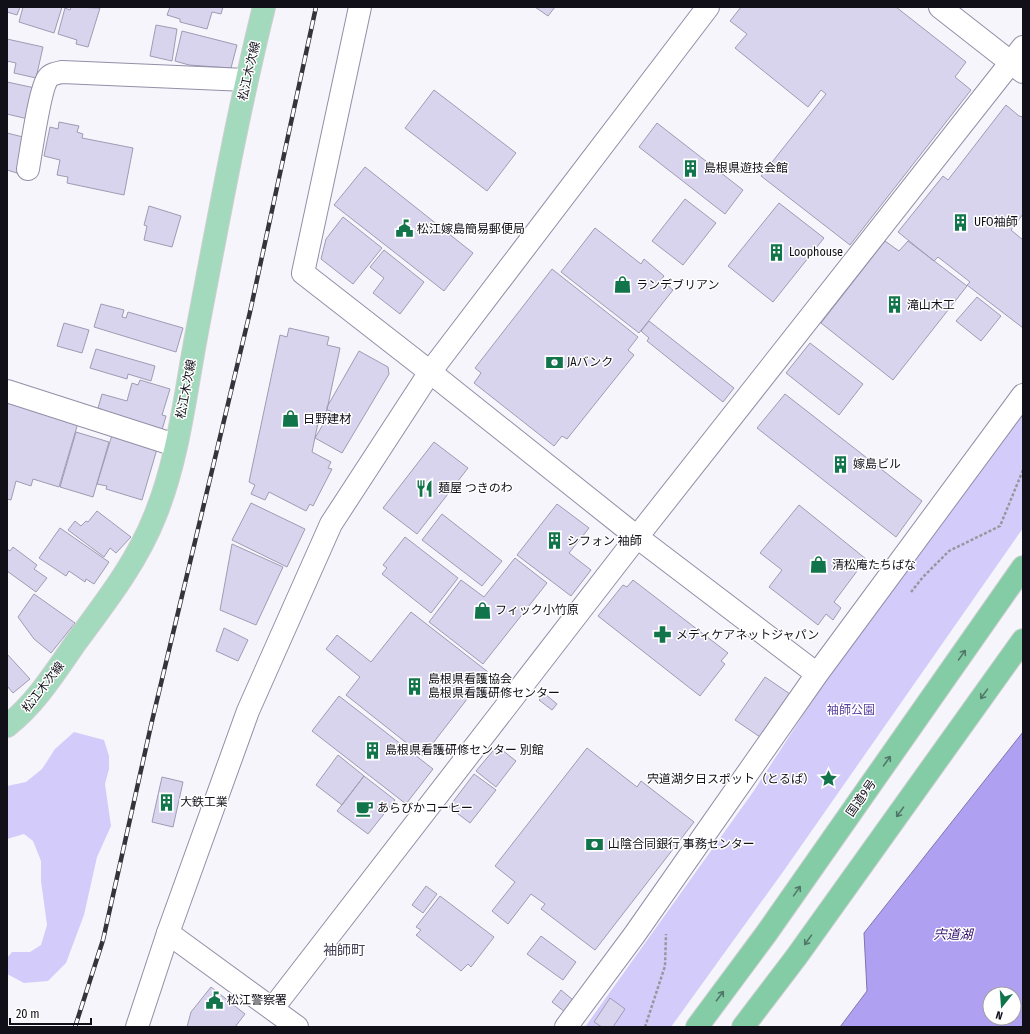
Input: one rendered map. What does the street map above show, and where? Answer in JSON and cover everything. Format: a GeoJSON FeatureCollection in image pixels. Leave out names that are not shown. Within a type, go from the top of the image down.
{"type":"FeatureCollection","features":[{"type":"Feature","properties":{"kind":"highway","name":"国道9号"},"geometry":{"type":"LineString","coordinates":[[697,1027],[766,934],[1023,567]]}},
{"type":"Feature","properties":{"kind":"highway"},"geometry":{"type":"LineString","coordinates":[[743,1027],[797,956],[1023,640]]}},
{"type":"Feature","properties":{"kind":"main road","name":"松江木次線"},"geometry":{"type":"LineString","coordinates":[[7,726],[18,718],[37,698],[117,586],[140,548],[155,516],[175,445],[246,80],[264,7]]}},
{"type":"Feature","properties":{"kind":"street"},"geometry":{"type":"LineString","coordinates":[[360,7],[303,273],[637,537],[817,674]]}},
{"type":"Feature","properties":{"kind":"street"},"geometry":{"type":"LineString","coordinates":[[136,1027],[168,932],[248,711],[331,524],[430,372],[708,7]]}},
{"type":"Feature","properties":{"kind":"street"},"geometry":{"type":"LineString","coordinates":[[274,1008],[637,537],[1019,61],[940,7]]}},
{"type":"Feature","properties":{"kind":"street"},"geometry":{"type":"LineString","coordinates":[[28,169],[43,90],[49,77],[55,73],[62,72],[246,80]]}},
{"type":"Feature","properties":{"kind":"street"},"geometry":{"type":"LineString","coordinates":[[7,390],[175,445]]}},
{"type":"Feature","properties":{"kind":"street"},"geometry":{"type":"LineString","coordinates":[[566,1027],[635,934],[817,674],[1023,395]]}},
{"type":"Feature","properties":{"kind":"street"},"geometry":{"type":"LineString","coordinates":[[168,932],[274,1008],[297,1027]]}},
{"type":"Feature","properties":{"kind":"path"},"geometry":{"type":"LineString","coordinates":[[909,595],[923,577],[949,551],[1000,526],[1023,470]]}},
{"type":"Feature","properties":{"kind":"path"},"geometry":{"type":"LineString","coordinates":[[646,1027],[665,966],[666,934],[670,927]]}},
{"type":"Feature","properties":{"kind":"green space","name":"袖師公園"},"geometry":{"type":"Polygon","coordinates":[[[1023,409],[1023,528],[785,869],[671,1027],[585,1027],[753,792],[820,689],[1023,409]]]}},
{"type":"Feature","properties":{"kind":"green space"},"geometry":{"type":"Polygon","coordinates":[[[74,732],[104,740],[109,756],[109,769],[105,784],[111,826],[97,857],[84,915],[66,963],[48,981],[24,983],[7,974],[7,958],[12,952],[30,952],[41,945],[47,925],[41,881],[41,861],[33,841],[24,834],[7,839],[7,786],[26,782],[42,769],[55,749],[74,732]]]}},
{"type":"Feature","properties":{"kind":"water","name":"宍道湖"},"geometry":{"type":"Polygon","coordinates":[[[1023,732],[1023,1027],[840,1027],[867,991],[864,933],[1023,732]]]}},
{"type":"Feature","properties":{"kind":"building"},"geometry":{"type":"Polygon","coordinates":[[[7,7],[20,7],[17,15],[7,12],[7,7]]]}},
{"type":"Feature","properties":{"kind":"building"},"geometry":{"type":"Polygon","coordinates":[[[23,7],[62,7],[54,33],[19,22],[23,7]]]}},
{"type":"Feature","properties":{"kind":"building"},"geometry":{"type":"Polygon","coordinates":[[[71,7],[100,8],[88,47],[76,44],[77,40],[58,34],[65,8],[70,10],[71,7]]]}},
{"type":"Feature","properties":{"kind":"building"},"geometry":{"type":"Polygon","coordinates":[[[170,7],[223,7],[221,14],[212,12],[207,29],[180,22],[180,19],[167,15],[170,7]]]}},
{"type":"Feature","properties":{"kind":"building"},"geometry":{"type":"Polygon","coordinates":[[[535,7],[555,7],[548,16],[535,7]]]}},
{"type":"Feature","properties":{"kind":"building"},"geometry":{"type":"Polygon","coordinates":[[[741,7],[896,7],[966,62],[955,77],[971,90],[850,245],[761,176],[826,94],[821,90],[808,107],[735,48],[747,34],[730,21],[741,7]]]}},
{"type":"Feature","properties":{"kind":"building"},"geometry":{"type":"Polygon","coordinates":[[[156,25],[177,29],[172,61],[150,56],[156,25]]]}},
{"type":"Feature","properties":{"kind":"building"},"geometry":{"type":"Polygon","coordinates":[[[182,31],[237,45],[231,68],[189,65],[175,61],[182,31]]]}},
{"type":"Feature","properties":{"kind":"building"},"geometry":{"type":"Polygon","coordinates":[[[7,39],[43,47],[36,78],[14,73],[16,63],[7,61],[7,39]]]}},
{"type":"Feature","properties":{"kind":"building"},"geometry":{"type":"Polygon","coordinates":[[[7,82],[35,88],[28,119],[7,114],[7,82]]]}},
{"type":"Feature","properties":{"kind":"building"},"geometry":{"type":"Polygon","coordinates":[[[434,90],[516,153],[487,191],[405,128],[434,90]]]}},
{"type":"Feature","properties":{"kind":"building","name":"UFO袖師"},"geometry":{"type":"Polygon","coordinates":[[[1006,105],[1019,116],[1023,117],[1023,214],[1011,230],[1023,240],[1023,328],[967,285],[970,282],[938,257],[934,261],[898,232],[943,176],[948,180],[1006,105]]]}},
{"type":"Feature","properties":{"kind":"building"},"geometry":{"type":"Polygon","coordinates":[[[59,122],[79,126],[77,132],[83,134],[82,138],[133,148],[124,195],[67,183],[68,177],[57,175],[60,160],[44,156],[50,127],[58,129],[59,122]]]}},
{"type":"Feature","properties":{"kind":"building","name":"島根県遊技会館"},"geometry":{"type":"Polygon","coordinates":[[[657,123],[743,190],[725,214],[639,147],[657,123]]]}},
{"type":"Feature","properties":{"kind":"building"},"geometry":{"type":"Polygon","coordinates":[[[7,133],[27,138],[17,173],[7,170],[7,133]]]}},
{"type":"Feature","properties":{"kind":"building"},"geometry":{"type":"Polygon","coordinates":[[[365,167],[473,253],[444,291],[334,205],[365,167]]]}},
{"type":"Feature","properties":{"kind":"building"},"geometry":{"type":"Polygon","coordinates":[[[685,199],[716,223],[683,265],[652,241],[685,199]]]}},
{"type":"Feature","properties":{"kind":"building","name":"Loophouse"},"geometry":{"type":"Polygon","coordinates":[[[779,203],[824,238],[773,302],[728,266],[779,203]]]}},
{"type":"Feature","properties":{"kind":"building"},"geometry":{"type":"Polygon","coordinates":[[[149,206],[181,216],[172,247],[144,240],[147,226],[144,225],[149,206]]]}},
{"type":"Feature","properties":{"kind":"building"},"geometry":{"type":"Polygon","coordinates":[[[343,217],[382,248],[353,284],[321,259],[326,239],[343,217]]]}},
{"type":"Feature","properties":{"kind":"building","name":"ランデブリアン"},"geometry":{"type":"Polygon","coordinates":[[[595,228],[641,264],[644,259],[664,276],[661,280],[673,290],[639,333],[561,272],[595,228]]]}},
{"type":"Feature","properties":{"kind":"building","name":"滝山木工"},"geometry":{"type":"Polygon","coordinates":[[[885,241],[899,251],[908,241],[967,286],[893,380],[821,323],[885,241]]]}},
{"type":"Feature","properties":{"kind":"building"},"geometry":{"type":"Polygon","coordinates":[[[384,250],[424,282],[400,314],[373,293],[384,278],[370,267],[384,250]]]}},
{"type":"Feature","properties":{"kind":"building","name":"JAバンク"},"geometry":{"type":"Polygon","coordinates":[[[552,269],[638,337],[628,350],[634,355],[567,439],[562,436],[554,446],[474,383],[481,373],[475,368],[552,269]]]}},
{"type":"Feature","properties":{"kind":"building"},"geometry":{"type":"Polygon","coordinates":[[[977,297],[1001,316],[981,341],[956,321],[977,297]]]}},
{"type":"Feature","properties":{"kind":"building"},"geometry":{"type":"Polygon","coordinates":[[[101,304],[124,310],[122,317],[126,318],[128,312],[183,328],[176,352],[94,327],[101,304]]]}},
{"type":"Feature","properties":{"kind":"building"},"geometry":{"type":"Polygon","coordinates":[[[649,321],[734,388],[723,402],[647,341],[649,338],[641,331],[649,321]]]}},
{"type":"Feature","properties":{"kind":"building"},"geometry":{"type":"Polygon","coordinates":[[[64,323],[89,330],[82,353],[57,346],[64,323]]]}},
{"type":"Feature","properties":{"kind":"building","name":"日野建材"},"geometry":{"type":"Polygon","coordinates":[[[289,328],[329,337],[327,345],[340,348],[325,419],[319,418],[312,452],[331,462],[328,468],[332,469],[313,506],[310,504],[306,511],[269,492],[265,500],[251,494],[255,485],[249,482],[280,335],[287,337],[289,328]]]}},
{"type":"Feature","properties":{"kind":"building"},"geometry":{"type":"Polygon","coordinates":[[[810,343],[863,384],[839,415],[786,373],[810,343]]]}},
{"type":"Feature","properties":{"kind":"building"},"geometry":{"type":"Polygon","coordinates":[[[96,349],[155,366],[151,381],[128,374],[127,379],[90,368],[96,349]]]}},
{"type":"Feature","properties":{"kind":"building","name":"日野建材"},"geometry":{"type":"Polygon","coordinates":[[[359,351],[388,367],[389,374],[342,453],[315,438],[331,411],[327,410],[327,407],[359,351]]]}},
{"type":"Feature","properties":{"kind":"building"},"geometry":{"type":"Polygon","coordinates":[[[140,380],[170,389],[162,415],[166,416],[160,437],[100,419],[103,410],[98,408],[102,394],[127,401],[132,383],[138,385],[140,380]]]}},
{"type":"Feature","properties":{"kind":"building","name":"嫁島ビル"},"geometry":{"type":"Polygon","coordinates":[[[785,394],[922,501],[896,537],[757,428],[785,394]]]}},
{"type":"Feature","properties":{"kind":"building"},"geometry":{"type":"Polygon","coordinates":[[[7,402],[78,423],[59,487],[33,479],[31,486],[16,481],[11,500],[7,499],[7,402]]]}},
{"type":"Feature","properties":{"kind":"building"},"geometry":{"type":"Polygon","coordinates":[[[76,432],[109,442],[93,497],[60,487],[76,432]]]}},
{"type":"Feature","properties":{"kind":"building"},"geometry":{"type":"Polygon","coordinates":[[[112,435],[157,449],[142,500],[106,489],[107,486],[97,484],[112,435]]]}},
{"type":"Feature","properties":{"kind":"building","name":"麺屋 つきのわ"},"geometry":{"type":"Polygon","coordinates":[[[434,442],[468,468],[417,534],[383,508],[434,442]]]}},
{"type":"Feature","properties":{"kind":"building"},"geometry":{"type":"Polygon","coordinates":[[[251,503],[305,529],[287,567],[232,540],[251,503]]]}},
{"type":"Feature","properties":{"kind":"building","name":"シフォン 袖師"},"geometry":{"type":"Polygon","coordinates":[[[557,504],[589,528],[569,553],[591,570],[571,596],[517,555],[557,504]]]}},
{"type":"Feature","properties":{"kind":"building","name":"清松庵たちばな"},"geometry":{"type":"Polygon","coordinates":[[[799,505],[866,559],[834,602],[841,608],[833,620],[826,614],[818,625],[769,587],[782,570],[760,553],[799,505]]]}},
{"type":"Feature","properties":{"kind":"building"},"geometry":{"type":"Polygon","coordinates":[[[97,511],[131,537],[116,553],[110,548],[104,557],[68,530],[75,521],[81,526],[86,521],[88,522],[97,511]]]}},
{"type":"Feature","properties":{"kind":"building"},"geometry":{"type":"Polygon","coordinates":[[[442,514],[502,561],[482,586],[422,540],[442,514]]]}},
{"type":"Feature","properties":{"kind":"building"},"geometry":{"type":"Polygon","coordinates":[[[60,528],[109,562],[94,584],[86,579],[85,582],[69,571],[66,576],[39,558],[60,528]]]}},
{"type":"Feature","properties":{"kind":"building"},"geometry":{"type":"Polygon","coordinates":[[[405,537],[458,578],[431,613],[382,574],[387,568],[383,565],[405,537]]]}},
{"type":"Feature","properties":{"kind":"building"},"geometry":{"type":"Polygon","coordinates":[[[232,544],[283,567],[256,625],[220,610],[232,544]]]}},
{"type":"Feature","properties":{"kind":"building"},"geometry":{"type":"Polygon","coordinates":[[[13,547],[37,565],[34,569],[47,578],[36,592],[7,571],[7,549],[10,551],[13,547]]]}},
{"type":"Feature","properties":{"kind":"building","name":"フィック小竹原"},"geometry":{"type":"Polygon","coordinates":[[[515,558],[547,583],[483,664],[429,622],[461,580],[484,597],[515,558]]]}},
{"type":"Feature","properties":{"kind":"building","name":"メディケアネットジャパン"},"geometry":{"type":"Polygon","coordinates":[[[633,580],[728,653],[721,661],[725,664],[700,696],[598,616],[623,585],[627,587],[633,580]]]}},
{"type":"Feature","properties":{"kind":"building"},"geometry":{"type":"Polygon","coordinates":[[[34,594],[75,623],[51,653],[34,639],[18,617],[34,594]]]}},
{"type":"Feature","properties":{"kind":"building","name":"島根県看護協会 島根県看護研修センター"},"geometry":{"type":"Polygon","coordinates":[[[411,612],[488,672],[423,756],[346,695],[360,677],[326,649],[337,635],[371,662],[411,612]]]}},
{"type":"Feature","properties":{"kind":"building"},"geometry":{"type":"Polygon","coordinates":[[[224,628],[248,640],[238,661],[216,651],[224,628]]]}},
{"type":"Feature","properties":{"kind":"building"},"geometry":{"type":"Polygon","coordinates":[[[7,654],[30,679],[13,693],[7,686],[7,654]]]}},
{"type":"Feature","properties":{"kind":"building"},"geometry":{"type":"Polygon","coordinates":[[[765,677],[790,694],[760,737],[735,720],[765,677]]]}},
{"type":"Feature","properties":{"kind":"building"},"geometry":{"type":"Polygon","coordinates":[[[545,694],[557,704],[552,710],[539,700],[545,694]]]}},
{"type":"Feature","properties":{"kind":"building","name":"島根県看護研修センター 別館"},"geometry":{"type":"Polygon","coordinates":[[[339,696],[433,769],[406,804],[312,731],[339,696]]]}},
{"type":"Feature","properties":{"kind":"building"},"geometry":{"type":"Polygon","coordinates":[[[497,746],[516,761],[496,787],[476,771],[497,746]]]}},
{"type":"Feature","properties":{"kind":"building","name":"山陰合同銀行 事務センター"},"geometry":{"type":"Polygon","coordinates":[[[587,748],[637,787],[641,781],[694,822],[595,950],[541,909],[545,904],[531,894],[508,924],[492,911],[515,882],[495,866],[587,748]]]}},
{"type":"Feature","properties":{"kind":"building"},"geometry":{"type":"Polygon","coordinates":[[[338,755],[364,776],[342,805],[316,785],[338,755]]]}},
{"type":"Feature","properties":{"kind":"building"},"geometry":{"type":"Polygon","coordinates":[[[474,774],[496,790],[470,823],[449,807],[474,774]]]}},
{"type":"Feature","properties":{"kind":"building","name":"あらびかコーヒー"},"geometry":{"type":"Polygon","coordinates":[[[364,776],[395,800],[368,834],[337,811],[364,776]]]}},
{"type":"Feature","properties":{"kind":"building","name":"大鉄工業"},"geometry":{"type":"Polygon","coordinates":[[[162,777],[183,782],[173,827],[152,822],[162,777]]]}},
{"type":"Feature","properties":{"kind":"building"},"geometry":{"type":"Polygon","coordinates":[[[426,886],[437,894],[423,913],[412,905],[426,886]]]}},
{"type":"Feature","properties":{"kind":"building"},"geometry":{"type":"Polygon","coordinates":[[[440,896],[494,937],[471,967],[468,964],[461,971],[416,935],[421,930],[416,927],[440,896]]]}},
{"type":"Feature","properties":{"kind":"building"},"geometry":{"type":"Polygon","coordinates":[[[541,936],[576,962],[563,980],[527,954],[541,936]]]}},
{"type":"Feature","properties":{"kind":"building","name":"松江警察署"},"geometry":{"type":"Polygon","coordinates":[[[211,987],[245,1014],[235,1027],[187,1027],[191,1012],[211,987]]]}},
{"type":"Feature","properties":{"kind":"building"},"geometry":{"type":"Polygon","coordinates":[[[561,990],[573,1000],[565,1012],[552,1002],[561,990]]]}},
{"type":"Feature","properties":{"kind":"building"},"geometry":{"type":"Polygon","coordinates":[[[610,998],[625,1009],[613,1027],[602,1027],[594,1022],[610,998]]]}},
{"type":"Feature","properties":{"kind":"railway"},"geometry":{"type":"LineString","coordinates":[[75,1027],[103,940],[152,721],[250,312],[316,7]]}},
{"type":"Feature","properties":{"kind":"place","name":"島根県遊技会館"},"geometry":{"type":"Point","coordinates":[691,168]}},
{"type":"Feature","properties":{"kind":"place","name":"UFO袖師"},"geometry":{"type":"Point","coordinates":[961,222]}},
{"type":"Feature","properties":{"kind":"place","name":"松江嫁島簡易郵便局"},"geometry":{"type":"Point","coordinates":[404,229]}},
{"type":"Feature","properties":{"kind":"place","name":"Loophouse"},"geometry":{"type":"Point","coordinates":[776,252]}},
{"type":"Feature","properties":{"kind":"place","name":"ランデブリアン"},"geometry":{"type":"Point","coordinates":[623,285]}},
{"type":"Feature","properties":{"kind":"place","name":"滝山木工"},"geometry":{"type":"Point","coordinates":[894,305]}},
{"type":"Feature","properties":{"kind":"place","name":"JAバンク"},"geometry":{"type":"Point","coordinates":[554,362]}},
{"type":"Feature","properties":{"kind":"place","name":"日野建材"},"geometry":{"type":"Point","coordinates":[290,419]}},
{"type":"Feature","properties":{"kind":"place","name":"嫁島ビル"},"geometry":{"type":"Point","coordinates":[840,464]}},
{"type":"Feature","properties":{"kind":"place","name":"麺屋 つきのわ"},"geometry":{"type":"Point","coordinates":[425,488]}},
{"type":"Feature","properties":{"kind":"place","name":"シフォン 袖師"},"geometry":{"type":"Point","coordinates":[554,541]}},
{"type":"Feature","properties":{"kind":"place","name":"清松庵たちばな"},"geometry":{"type":"Point","coordinates":[819,565]}},
{"type":"Feature","properties":{"kind":"place","name":"フィック小竹原"},"geometry":{"type":"Point","coordinates":[482,610]}},
{"type":"Feature","properties":{"kind":"place","name":"メディケアネットジャパン"},"geometry":{"type":"Point","coordinates":[663,635]}},
{"type":"Feature","properties":{"kind":"place","name":"島根県看護協会 島根県看護研修センター"},"geometry":{"type":"Point","coordinates":[415,686]}},
{"type":"Feature","properties":{"kind":"place","name":"島根県看護研修センター 別館"},"geometry":{"type":"Point","coordinates":[372,750]}},
{"type":"Feature","properties":{"kind":"place","name":"宍道湖夕日スポット（とるぱ）"},"geometry":{"type":"Point","coordinates":[828,779]}},
{"type":"Feature","properties":{"kind":"place","name":"大鉄工業"},"geometry":{"type":"Point","coordinates":[167,802]}},
{"type":"Feature","properties":{"kind":"place","name":"あらびかコーヒー"},"geometry":{"type":"Point","coordinates":[364,808]}},
{"type":"Feature","properties":{"kind":"place","name":"山陰合同銀行 事務センター"},"geometry":{"type":"Point","coordinates":[595,844]}},
{"type":"Feature","properties":{"kind":"place","name":"松江警察署"},"geometry":{"type":"Point","coordinates":[214,1000]}},
{"type":"Feature","properties":{"kind":"district","name":"袖師町"},"geometry":{"type":"Point","coordinates":[344,950]}}]}
